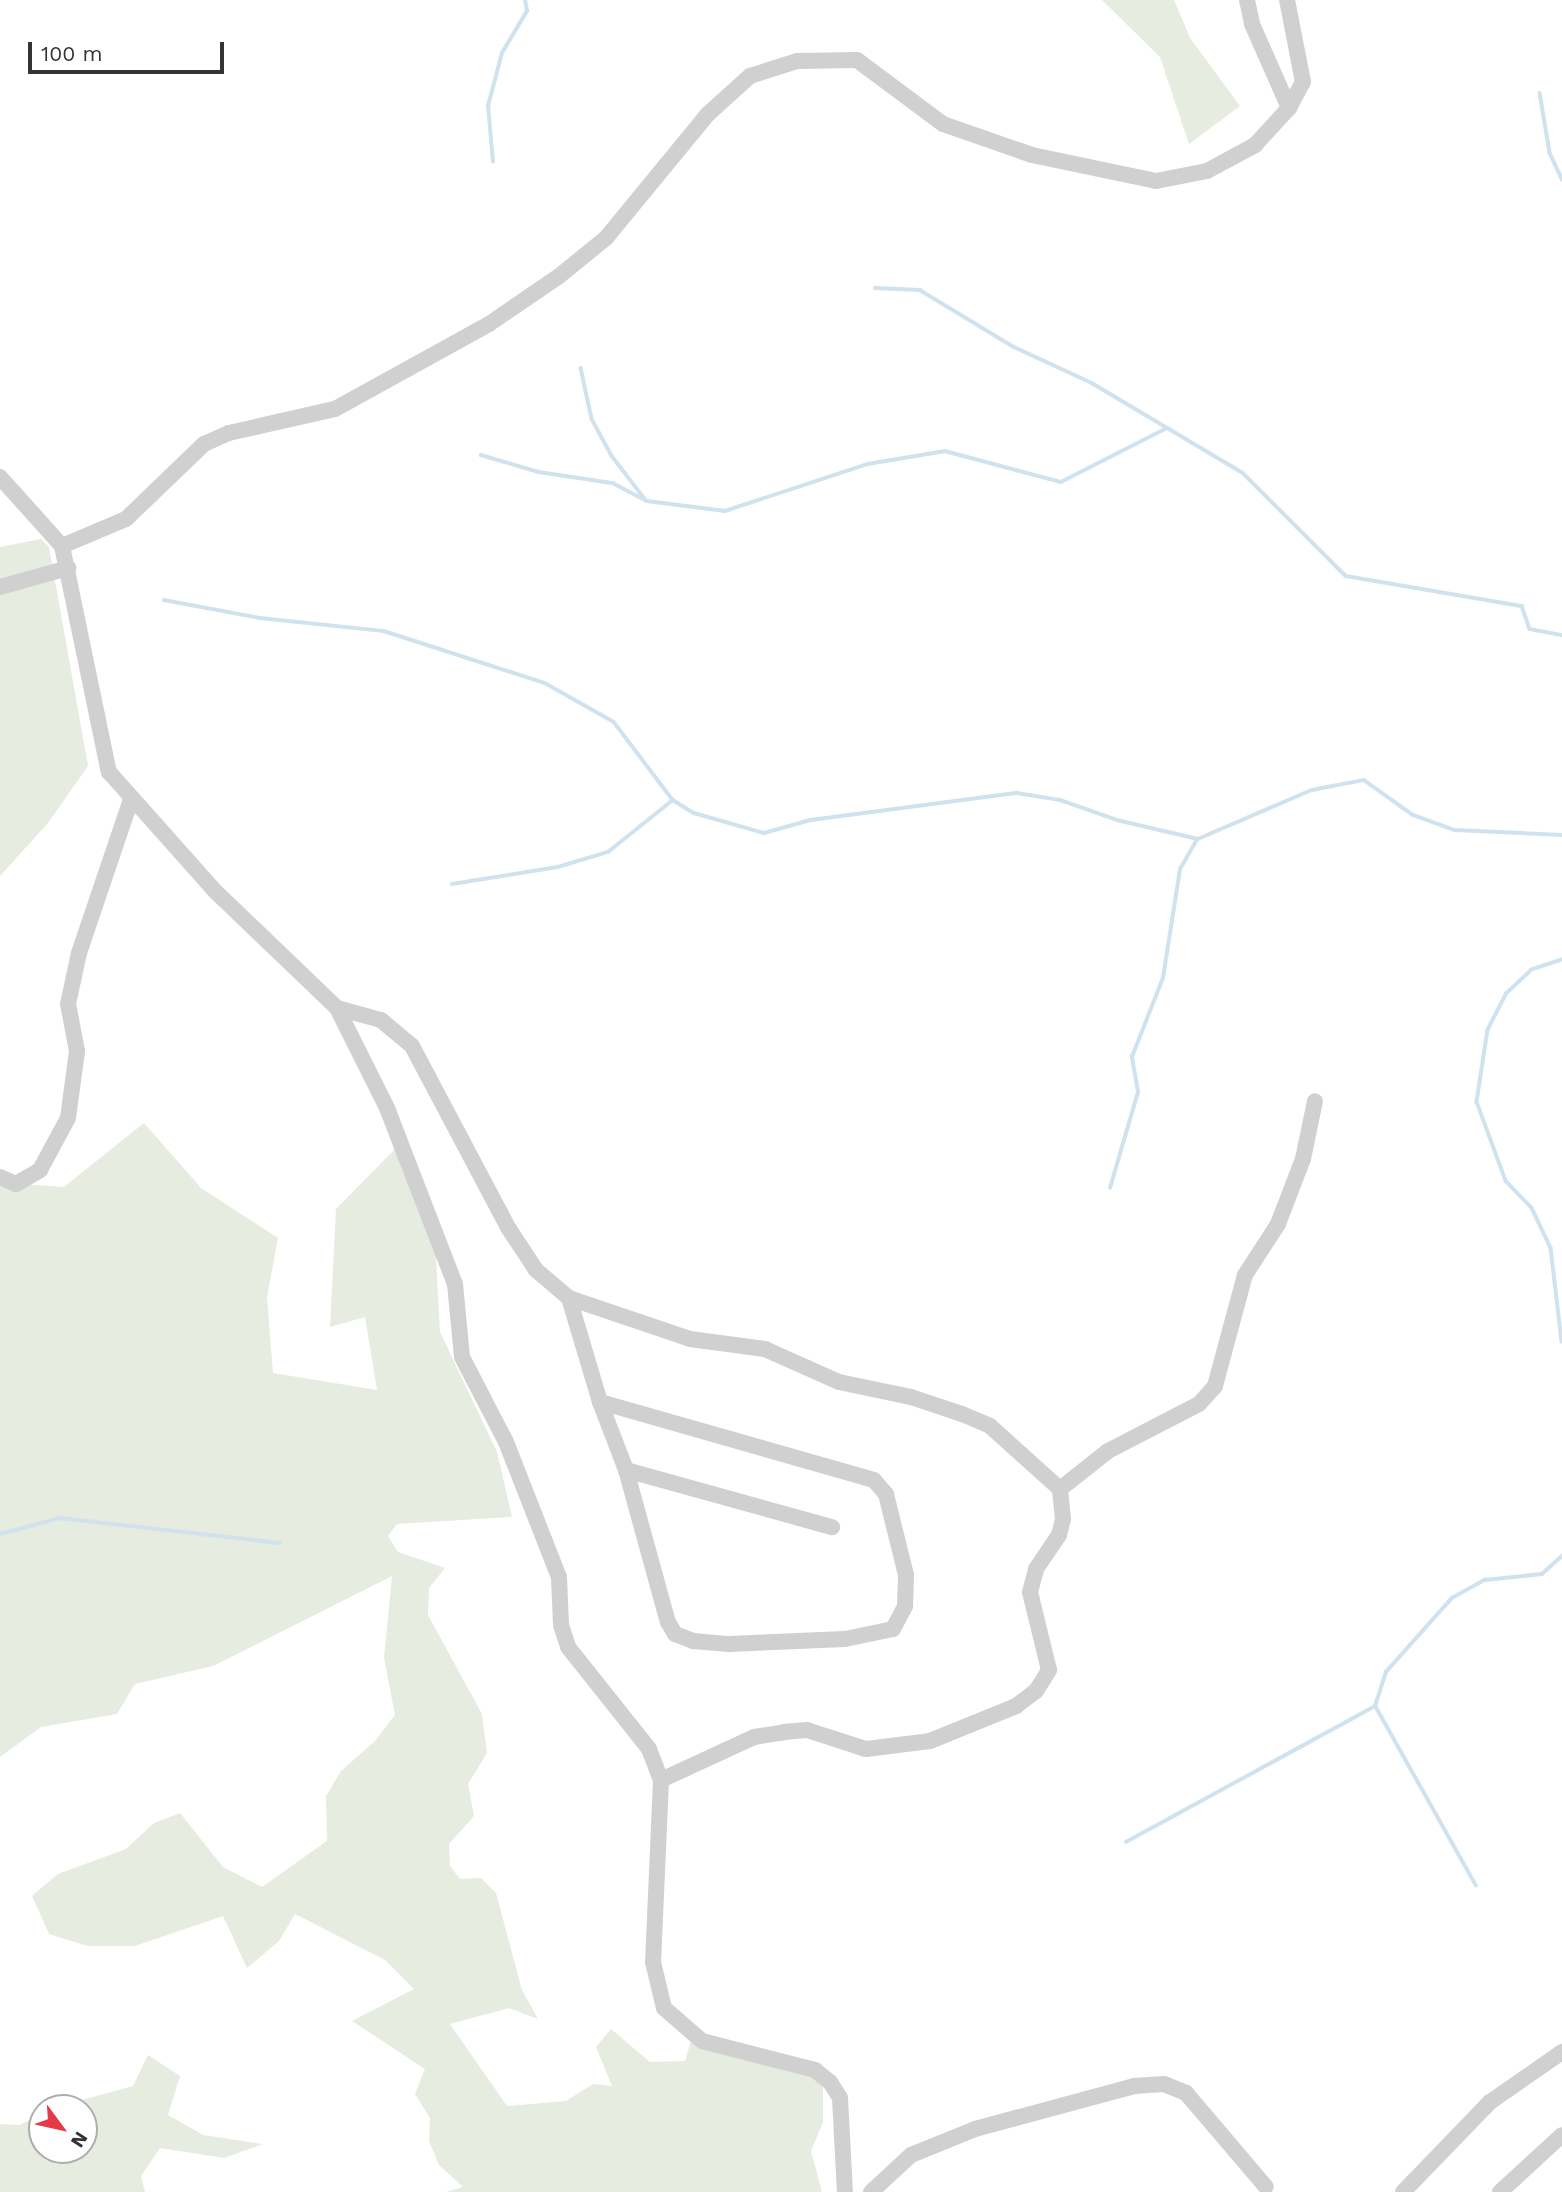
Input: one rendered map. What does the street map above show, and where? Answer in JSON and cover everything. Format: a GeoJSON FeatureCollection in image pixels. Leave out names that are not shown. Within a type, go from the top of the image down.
{"type":"FeatureCollection","features":[{"type":"Feature","properties":{"kind":"street"},"geometry":{"type":"LineString","coordinates":[[1248,0],[1252,24],[1289,108]]}},
{"type":"Feature","properties":{"kind":"street"},"geometry":{"type":"LineString","coordinates":[[62,546],[126,519],[204,444],[229,433],[335,409],[489,324],[558,278],[606,238],[708,114],[750,76],[797,61],[857,60],[943,124],[1032,155],[1156,181],[1208,171],[1255,145],[1289,108],[1303,82],[1287,0]]}},
{"type":"Feature","properties":{"kind":"street"},"geometry":{"type":"LineString","coordinates":[[0,477],[62,546],[109,772],[216,892],[337,1008],[387,1108],[455,1284],[462,1357],[506,1442],[559,1577],[561,1625],[568,1647],[649,1749],[661,1780],[653,1962],[664,2008],[702,2040],[815,2070],[830,2082],[840,2098],[845,2192]]}},
{"type":"Feature","properties":{"kind":"street"},"geometry":{"type":"LineString","coordinates":[[0,587],[68,568]]}},
{"type":"Feature","properties":{"kind":"street"},"geometry":{"type":"LineString","coordinates":[[0,1177],[16,1184],[40,1170],[68,1118],[77,1051],[68,1004],[79,954],[131,799]]}},
{"type":"Feature","properties":{"kind":"street"},"geometry":{"type":"LineString","coordinates":[[337,1008],[381,1020],[412,1046],[509,1229],[536,1270],[569,1298],[690,1339],[765,1349],[839,1382],[911,1397],[961,1414],[990,1426],[1060,1489],[1063,1519],[1059,1535],[1036,1569],[1030,1592],[1049,1670],[1036,1690],[1016,1706],[930,1741],[882,1749],[866,1749],[807,1730],[754,1737],[661,1780]]}},
{"type":"Feature","properties":{"kind":"street"},"geometry":{"type":"LineString","coordinates":[[1060,1489],[1108,1451],[1199,1404],[1216,1387],[1245,1275],[1278,1224],[1303,1159],[1315,1101]]}},
{"type":"Feature","properties":{"kind":"street"},"geometry":{"type":"LineString","coordinates":[[569,1298],[600,1402],[626,1470],[668,1622],[684,1639],[729,1644],[845,1639],[884,1633],[897,1623],[905,1606],[906,1576],[886,1494],[874,1480],[600,1402]]}},
{"type":"Feature","properties":{"kind":"street"},"geometry":{"type":"LineString","coordinates":[[626,1470],[832,1527]]}},
{"type":"Feature","properties":{"kind":"street"},"geometry":{"type":"LineString","coordinates":[[1403,2192],[1490,2102],[1562,2052]]}},
{"type":"Feature","properties":{"kind":"street"},"geometry":{"type":"LineString","coordinates":[[871,2192],[911,2155],[975,2129],[1134,2087],[1164,2084],[1186,2093],[1266,2187]]}},
{"type":"Feature","properties":{"kind":"street"},"geometry":{"type":"LineString","coordinates":[[1500,2192],[1562,2135]]}},
{"type":"Feature","properties":{"kind":"shaded area"},"geometry":{"type":"Polygon","coordinates":[[[1102,0],[1174,0],[1190,38],[1240,106],[1189,144],[1160,57],[1102,0]]]}},
{"type":"Feature","properties":{"kind":"shaded area"},"geometry":{"type":"Polygon","coordinates":[[[41,539],[49,547],[88,766],[48,823],[0,876],[0,547],[41,539]]]}},
{"type":"Feature","properties":{"kind":"shaded area"},"geometry":{"type":"Polygon","coordinates":[[[144,1123],[201,1188],[278,1238],[267,1297],[273,1373],[377,1390],[365,1317],[330,1327],[336,1209],[395,1149],[435,1238],[440,1332],[497,1452],[512,1517],[397,1524],[388,1536],[398,1552],[445,1568],[429,1588],[428,1615],[482,1714],[487,1753],[468,1784],[474,1816],[449,1844],[450,1866],[460,1879],[481,1878],[496,1893],[522,1990],[538,2019],[509,2008],[450,2024],[507,2106],[566,2101],[593,2084],[612,2086],[596,2047],[611,2029],[650,2062],[685,2061],[694,2031],[776,2052],[805,2065],[823,2087],[823,2122],[811,2151],[822,2192],[446,2192],[463,2187],[439,2165],[429,2141],[430,2118],[415,2094],[425,2069],[352,2021],[414,1989],[385,1960],[295,1914],[279,1941],[247,1968],[223,1916],[135,1946],[87,1946],[49,1934],[32,1896],[58,1874],[126,1849],[154,1823],[180,1813],[223,1867],[262,1887],[327,1841],[326,1796],[341,1771],[375,1741],[395,1715],[384,1658],[392,1576],[213,1666],[135,1684],[117,1714],[41,1727],[0,1757],[0,1178],[7,1183],[64,1187],[144,1123]]]}},
{"type":"Feature","properties":{"kind":"shaded area"},"geometry":{"type":"Polygon","coordinates":[[[148,2055],[180,2076],[168,2115],[203,2135],[263,2144],[224,2158],[160,2148],[141,2176],[145,2192],[0,2192],[0,2124],[20,2125],[28,2121],[28,2164],[98,2164],[98,2096],[133,2086],[148,2055]]]}},
{"type":"Feature","properties":{"kind":"waterway"},"geometry":{"type":"LineString","coordinates":[[493,162],[488,106],[502,53],[527,11],[525,0]]}},
{"type":"Feature","properties":{"kind":"waterway"},"geometry":{"type":"LineString","coordinates":[[1540,93],[1550,153],[1562,179]]}},
{"type":"Feature","properties":{"kind":"waterway"},"geometry":{"type":"LineString","coordinates":[[875,288],[920,290],[1014,347],[1092,383],[1243,473],[1346,576],[1522,606],[1530,629],[1562,635]]}},
{"type":"Feature","properties":{"kind":"waterway"},"geometry":{"type":"LineString","coordinates":[[581,368],[592,419],[612,456],[645,499]]}},
{"type":"Feature","properties":{"kind":"waterway"},"geometry":{"type":"LineString","coordinates":[[481,455],[539,472],[613,483],[647,501],[725,511],[868,464],[945,451],[1061,482],[1167,428]]}},
{"type":"Feature","properties":{"kind":"waterway"},"geometry":{"type":"LineString","coordinates":[[164,600],[260,618],[384,631],[545,683],[614,722],[673,800],[694,813],[764,833],[811,820],[1017,793],[1060,800],[1117,820],[1198,839],[1312,790],[1364,780],[1413,815],[1455,830],[1562,835]]}},
{"type":"Feature","properties":{"kind":"waterway"},"geometry":{"type":"LineString","coordinates":[[452,884],[558,867],[608,852],[673,800]]}},
{"type":"Feature","properties":{"kind":"waterway"},"geometry":{"type":"LineString","coordinates":[[1110,1188],[1138,1092],[1132,1057],[1163,978],[1180,869],[1197,840]]}},
{"type":"Feature","properties":{"kind":"waterway"},"geometry":{"type":"LineString","coordinates":[[1562,960],[1532,970],[1507,993],[1488,1030],[1477,1102],[1506,1181],[1532,1208],[1551,1248],[1562,1341]]}},
{"type":"Feature","properties":{"kind":"waterway"},"geometry":{"type":"LineString","coordinates":[[0,1534],[60,1518],[280,1543]]}},
{"type":"Feature","properties":{"kind":"waterway"},"geometry":{"type":"LineString","coordinates":[[1476,1886],[1375,1706],[1386,1672],[1452,1598],[1485,1580],[1542,1574],[1562,1556]]}},
{"type":"Feature","properties":{"kind":"waterway"},"geometry":{"type":"LineString","coordinates":[[1126,1842],[1375,1706]]}}]}
